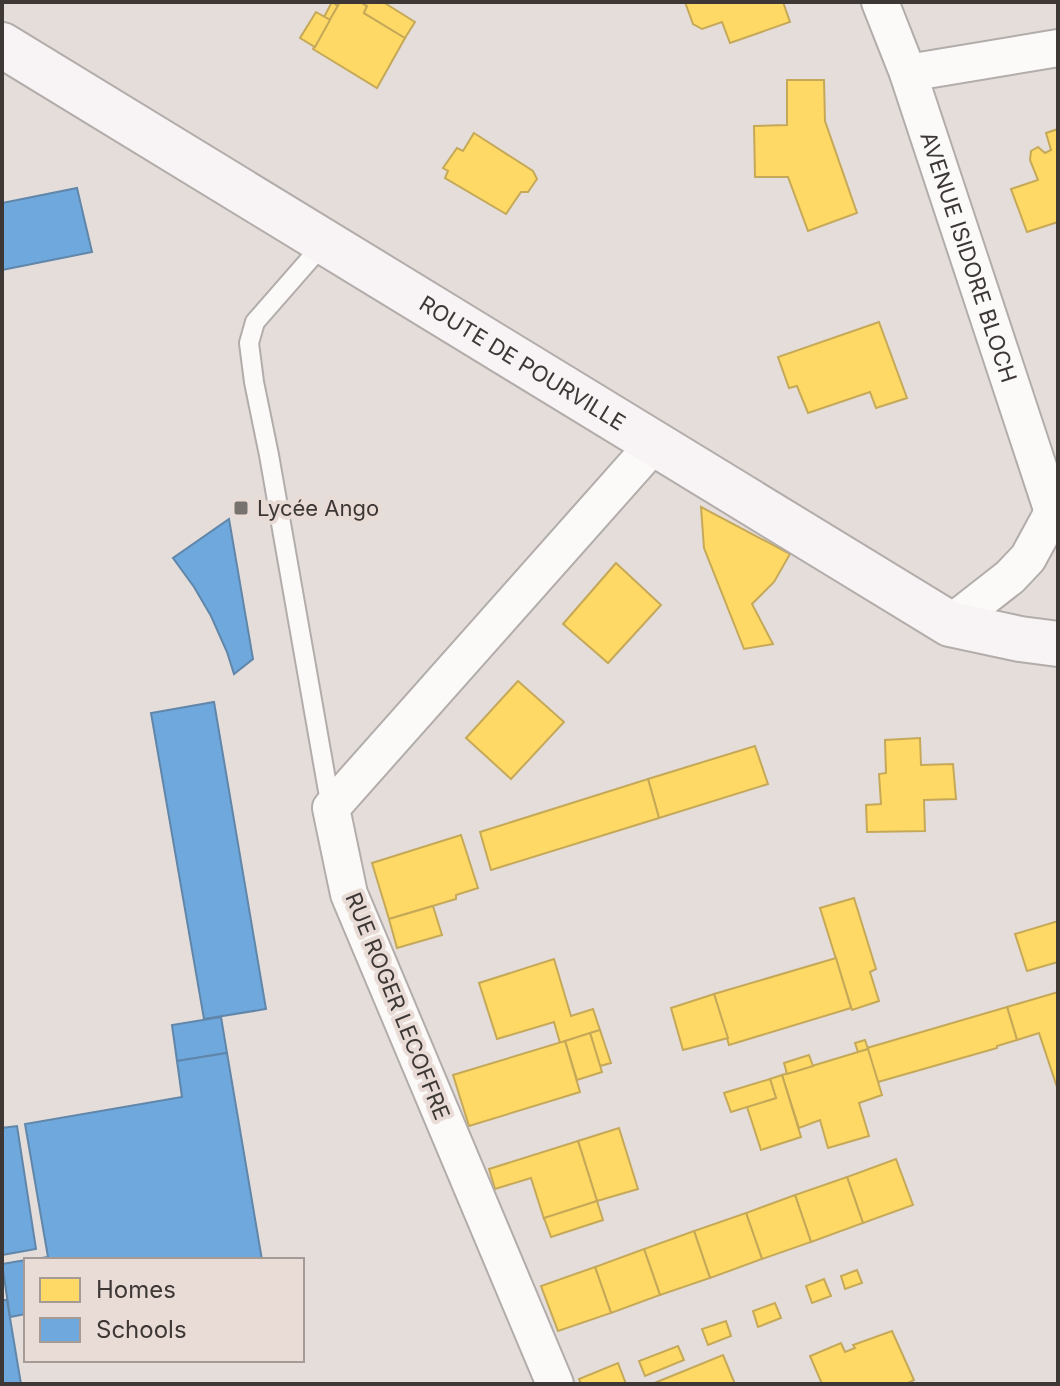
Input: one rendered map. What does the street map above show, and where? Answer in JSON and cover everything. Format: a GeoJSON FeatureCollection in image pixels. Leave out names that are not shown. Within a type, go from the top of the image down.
{"type":"FeatureCollection","features":[{"type":"Feature","properties":{"kind":"main road","name":"ROUTE DE POURVILLE"},"geometry":{"type":"LineString","coordinates":[[2,45],[950,624],[1058,644]]}},
{"type":"Feature","properties":{"kind":"street","name":"AVENUE ISIDORE BLOCH"},"geometry":{"type":"LineString","coordinates":[[880,2],[908,73],[1056,515],[1028,558],[1010,577],[950,624]]}},
{"type":"Feature","properties":{"kind":"street"},"geometry":{"type":"LineString","coordinates":[[908,73],[1058,48]]}},
{"type":"Feature","properties":{"kind":"street"},"geometry":{"type":"LineString","coordinates":[[331,808],[655,443]]}},
{"type":"Feature","properties":{"kind":"street","name":"RUE ROGER LECOFFRE"},"geometry":{"type":"LineString","coordinates":[[331,808],[349,894],[555,1384]]}},
{"type":"Feature","properties":{"kind":"lane"},"geometry":{"type":"LineString","coordinates":[[325,242],[255,322],[249,343],[331,808]]}},
{"type":"Feature","properties":{"kind":"building: Homes"},"geometry":{"type":"Polygon","coordinates":[[[332,2],[338,6],[330,20],[324,17],[332,2]]]}},
{"type":"Feature","properties":{"kind":"building: Homes"},"geometry":{"type":"Polygon","coordinates":[[[340,2],[360,2],[367,6],[364,13],[405,38],[377,88],[313,49],[340,2]]]}},
{"type":"Feature","properties":{"kind":"building: Homes"},"geometry":{"type":"Polygon","coordinates":[[[360,2],[383,2],[415,22],[405,38],[364,13],[367,6],[360,2]]]}},
{"type":"Feature","properties":{"kind":"building: Homes"},"geometry":{"type":"Polygon","coordinates":[[[685,2],[783,2],[790,22],[730,43],[722,22],[702,29],[693,24],[685,2]]]}},
{"type":"Feature","properties":{"kind":"building: Homes"},"geometry":{"type":"Polygon","coordinates":[[[316,12],[330,20],[315,47],[300,38],[316,12]]]}},
{"type":"Feature","properties":{"kind":"building: Homes"},"geometry":{"type":"Polygon","coordinates":[[[787,80],[824,80],[825,121],[857,213],[808,231],[788,177],[755,177],[754,126],[787,125],[787,80]]]}},
{"type":"Feature","properties":{"kind":"building: Homes"},"geometry":{"type":"Polygon","coordinates":[[[1058,129],[1058,222],[1027,232],[1011,189],[1038,180],[1030,160],[1031,151],[1038,147],[1045,153],[1051,150],[1046,133],[1058,129]]]}},
{"type":"Feature","properties":{"kind":"building: Homes"},"geometry":{"type":"Polygon","coordinates":[[[474,133],[533,171],[537,179],[528,192],[521,192],[506,214],[445,178],[448,171],[443,168],[457,148],[463,151],[474,133]]]}},
{"type":"Feature","properties":{"kind":"building: Homes"},"geometry":{"type":"Polygon","coordinates":[[[879,322],[907,398],[876,408],[870,392],[808,413],[797,386],[789,388],[778,357],[879,322]]]}},
{"type":"Feature","properties":{"kind":"building: Homes"},"geometry":{"type":"Polygon","coordinates":[[[701,507],[790,554],[774,582],[752,604],[773,644],[744,649],[704,548],[701,507]]]}},
{"type":"Feature","properties":{"kind":"building: Homes"},"geometry":{"type":"Polygon","coordinates":[[[616,563],[661,605],[608,663],[563,624],[616,563]]]}},
{"type":"Feature","properties":{"kind":"building: Homes"},"geometry":{"type":"Polygon","coordinates":[[[518,681],[564,722],[511,779],[466,738],[518,681]]]}},
{"type":"Feature","properties":{"kind":"building: Homes"},"geometry":{"type":"Polygon","coordinates":[[[920,738],[921,765],[953,764],[956,799],[924,800],[925,831],[867,832],[866,805],[881,804],[879,774],[886,773],[885,740],[920,738]]]}},
{"type":"Feature","properties":{"kind":"building: Homes"},"geometry":{"type":"Polygon","coordinates":[[[755,746],[768,784],[659,818],[648,779],[755,746]]]}},
{"type":"Feature","properties":{"kind":"building: Homes"},"geometry":{"type":"Polygon","coordinates":[[[648,779],[659,818],[491,870],[480,832],[648,779]]]}},
{"type":"Feature","properties":{"kind":"building: Homes"},"geometry":{"type":"Polygon","coordinates":[[[461,835],[478,888],[456,895],[456,899],[389,919],[372,863],[461,835]]]}},
{"type":"Feature","properties":{"kind":"building: Homes"},"geometry":{"type":"Polygon","coordinates":[[[854,898],[876,969],[870,972],[879,1001],[852,1010],[820,908],[854,898]]]}},
{"type":"Feature","properties":{"kind":"building: Homes"},"geometry":{"type":"Polygon","coordinates":[[[433,906],[442,935],[397,948],[389,919],[433,906]]]}},
{"type":"Feature","properties":{"kind":"building: Homes"},"geometry":{"type":"Polygon","coordinates":[[[1058,921],[1058,962],[1027,971],[1015,934],[1058,921]]]}},
{"type":"Feature","properties":{"kind":"building: Homes"},"geometry":{"type":"Polygon","coordinates":[[[836,958],[851,1008],[729,1045],[714,994],[836,958]]]}},
{"type":"Feature","properties":{"kind":"building: Homes"},"geometry":{"type":"Polygon","coordinates":[[[554,959],[571,1016],[593,1009],[600,1030],[560,1043],[554,1022],[497,1039],[479,983],[554,959]]]}},
{"type":"Feature","properties":{"kind":"building: Homes"},"geometry":{"type":"Polygon","coordinates":[[[1058,992],[1057,1087],[1039,1033],[1017,1040],[1007,1007],[1058,992]]]}},
{"type":"Feature","properties":{"kind":"building: Homes"},"geometry":{"type":"Polygon","coordinates":[[[714,994],[728,1038],[683,1050],[671,1008],[714,994]]]}},
{"type":"Feature","properties":{"kind":"building: Homes"},"geometry":{"type":"Polygon","coordinates":[[[1007,1007],[1017,1040],[878,1082],[867,1048],[1007,1007]]]}},
{"type":"Feature","properties":{"kind":"building: Homes"},"geometry":{"type":"Polygon","coordinates":[[[600,1030],[611,1063],[600,1066],[590,1033],[600,1030]]]}},
{"type":"Feature","properties":{"kind":"building: Homes"},"geometry":{"type":"Polygon","coordinates":[[[590,1033],[602,1072],[577,1080],[565,1041],[590,1033]]]}},
{"type":"Feature","properties":{"kind":"building: Homes"},"geometry":{"type":"Polygon","coordinates":[[[865,1040],[868,1049],[858,1052],[855,1043],[865,1040]]]}},
{"type":"Feature","properties":{"kind":"building: Homes"},"geometry":{"type":"Polygon","coordinates":[[[565,1041],[580,1092],[469,1126],[453,1075],[565,1041]]]}},
{"type":"Feature","properties":{"kind":"building: Homes"},"geometry":{"type":"Polygon","coordinates":[[[868,1049],[882,1095],[859,1103],[869,1136],[828,1148],[820,1120],[799,1128],[782,1075],[868,1049]]]}},
{"type":"Feature","properties":{"kind":"building: Homes"},"geometry":{"type":"Polygon","coordinates":[[[809,1055],[813,1066],[787,1074],[784,1063],[809,1055]]]}},
{"type":"Feature","properties":{"kind":"building: Homes"},"geometry":{"type":"Polygon","coordinates":[[[782,1075],[801,1137],[761,1150],[747,1107],[776,1098],[770,1079],[782,1075]]]}},
{"type":"Feature","properties":{"kind":"building: Homes"},"geometry":{"type":"Polygon","coordinates":[[[770,1079],[776,1098],[731,1112],[724,1093],[770,1079]]]}},
{"type":"Feature","properties":{"kind":"building: Homes"},"geometry":{"type":"Polygon","coordinates":[[[619,1128],[638,1189],[597,1201],[578,1141],[619,1128]]]}},
{"type":"Feature","properties":{"kind":"building: Homes"},"geometry":{"type":"Polygon","coordinates":[[[578,1141],[597,1201],[544,1219],[531,1178],[495,1189],[489,1169],[578,1141]]]}},
{"type":"Feature","properties":{"kind":"building: Homes"},"geometry":{"type":"Polygon","coordinates":[[[896,1159],[913,1205],[863,1223],[847,1177],[896,1159]]]}},
{"type":"Feature","properties":{"kind":"building: Homes"},"geometry":{"type":"Polygon","coordinates":[[[847,1177],[863,1223],[811,1242],[795,1195],[847,1177]]]}},
{"type":"Feature","properties":{"kind":"building: Homes"},"geometry":{"type":"Polygon","coordinates":[[[795,1195],[811,1242],[762,1259],[746,1213],[795,1195]]]}},
{"type":"Feature","properties":{"kind":"building: Homes"},"geometry":{"type":"Polygon","coordinates":[[[597,1201],[603,1220],[551,1237],[544,1218],[597,1201]]]}},
{"type":"Feature","properties":{"kind":"building: Homes"},"geometry":{"type":"Polygon","coordinates":[[[746,1213],[762,1259],[710,1278],[694,1231],[746,1213]]]}},
{"type":"Feature","properties":{"kind":"building: Homes"},"geometry":{"type":"Polygon","coordinates":[[[694,1231],[710,1278],[660,1295],[644,1249],[694,1231]]]}},
{"type":"Feature","properties":{"kind":"building: Homes"},"geometry":{"type":"Polygon","coordinates":[[[644,1249],[660,1295],[611,1313],[595,1267],[644,1249]]]}},
{"type":"Feature","properties":{"kind":"building: Homes"},"geometry":{"type":"Polygon","coordinates":[[[595,1267],[611,1313],[558,1331],[541,1286],[595,1267]]]}},
{"type":"Feature","properties":{"kind":"building: Homes"},"geometry":{"type":"Polygon","coordinates":[[[857,1270],[862,1283],[845,1289],[841,1276],[857,1270]]]}},
{"type":"Feature","properties":{"kind":"building: Homes"},"geometry":{"type":"Polygon","coordinates":[[[824,1279],[831,1296],[812,1303],[806,1286],[824,1279]]]}},
{"type":"Feature","properties":{"kind":"building: Homes"},"geometry":{"type":"Polygon","coordinates":[[[775,1303],[781,1318],[758,1327],[753,1311],[775,1303]]]}},
{"type":"Feature","properties":{"kind":"building: Homes"},"geometry":{"type":"Polygon","coordinates":[[[726,1321],[731,1336],[708,1345],[702,1329],[726,1321]]]}},
{"type":"Feature","properties":{"kind":"building: Homes"},"geometry":{"type":"Polygon","coordinates":[[[892,1331],[914,1380],[906,1384],[822,1384],[810,1356],[841,1343],[845,1352],[855,1348],[853,1345],[892,1331]]]}},
{"type":"Feature","properties":{"kind":"building: Homes"},"geometry":{"type":"Polygon","coordinates":[[[678,1346],[684,1360],[645,1376],[639,1361],[678,1346]]]}},
{"type":"Feature","properties":{"kind":"building: Homes"},"geometry":{"type":"Polygon","coordinates":[[[723,1355],[735,1384],[652,1384],[723,1355]]]}},
{"type":"Feature","properties":{"kind":"building: Homes"},"geometry":{"type":"Polygon","coordinates":[[[618,1363],[626,1384],[581,1384],[579,1379],[618,1363]]]}},
{"type":"Feature","properties":{"kind":"building: Schools"},"geometry":{"type":"Polygon","coordinates":[[[77,188],[92,252],[2,270],[2,203],[77,188]]]}},
{"type":"Feature","properties":{"kind":"building: Schools"},"geometry":{"type":"Polygon","coordinates":[[[229,519],[253,659],[234,674],[211,616],[173,558],[229,519]]]}},
{"type":"Feature","properties":{"kind":"building: Schools"},"geometry":{"type":"Polygon","coordinates":[[[214,702],[266,1009],[204,1019],[151,713],[214,702]]]}},
{"type":"Feature","properties":{"kind":"building: Schools"},"geometry":{"type":"Polygon","coordinates":[[[221,1017],[227,1053],[177,1061],[172,1025],[221,1017]]]}},
{"type":"Feature","properties":{"kind":"building: Schools"},"geometry":{"type":"Polygon","coordinates":[[[227,1053],[262,1258],[41,1258],[48,1257],[25,1124],[182,1097],[177,1061],[227,1053]]]}},
{"type":"Feature","properties":{"kind":"building: Schools"},"geometry":{"type":"Polygon","coordinates":[[[17,1126],[36,1249],[2,1255],[2,1128],[17,1126]]]}},
{"type":"Feature","properties":{"kind":"building: Schools"},"geometry":{"type":"Polygon","coordinates":[[[24,1260],[24,1314],[10,1317],[2,1264],[24,1260]]]}},
{"type":"Feature","properties":{"kind":"building: Schools"},"geometry":{"type":"Polygon","coordinates":[[[2,1300],[7,1300],[21,1384],[2,1384],[2,1300]]]}},
{"type":"Feature","properties":{"kind":"place","name":"Lycée Ango"},"geometry":{"type":"Point","coordinates":[241,508]}}]}
